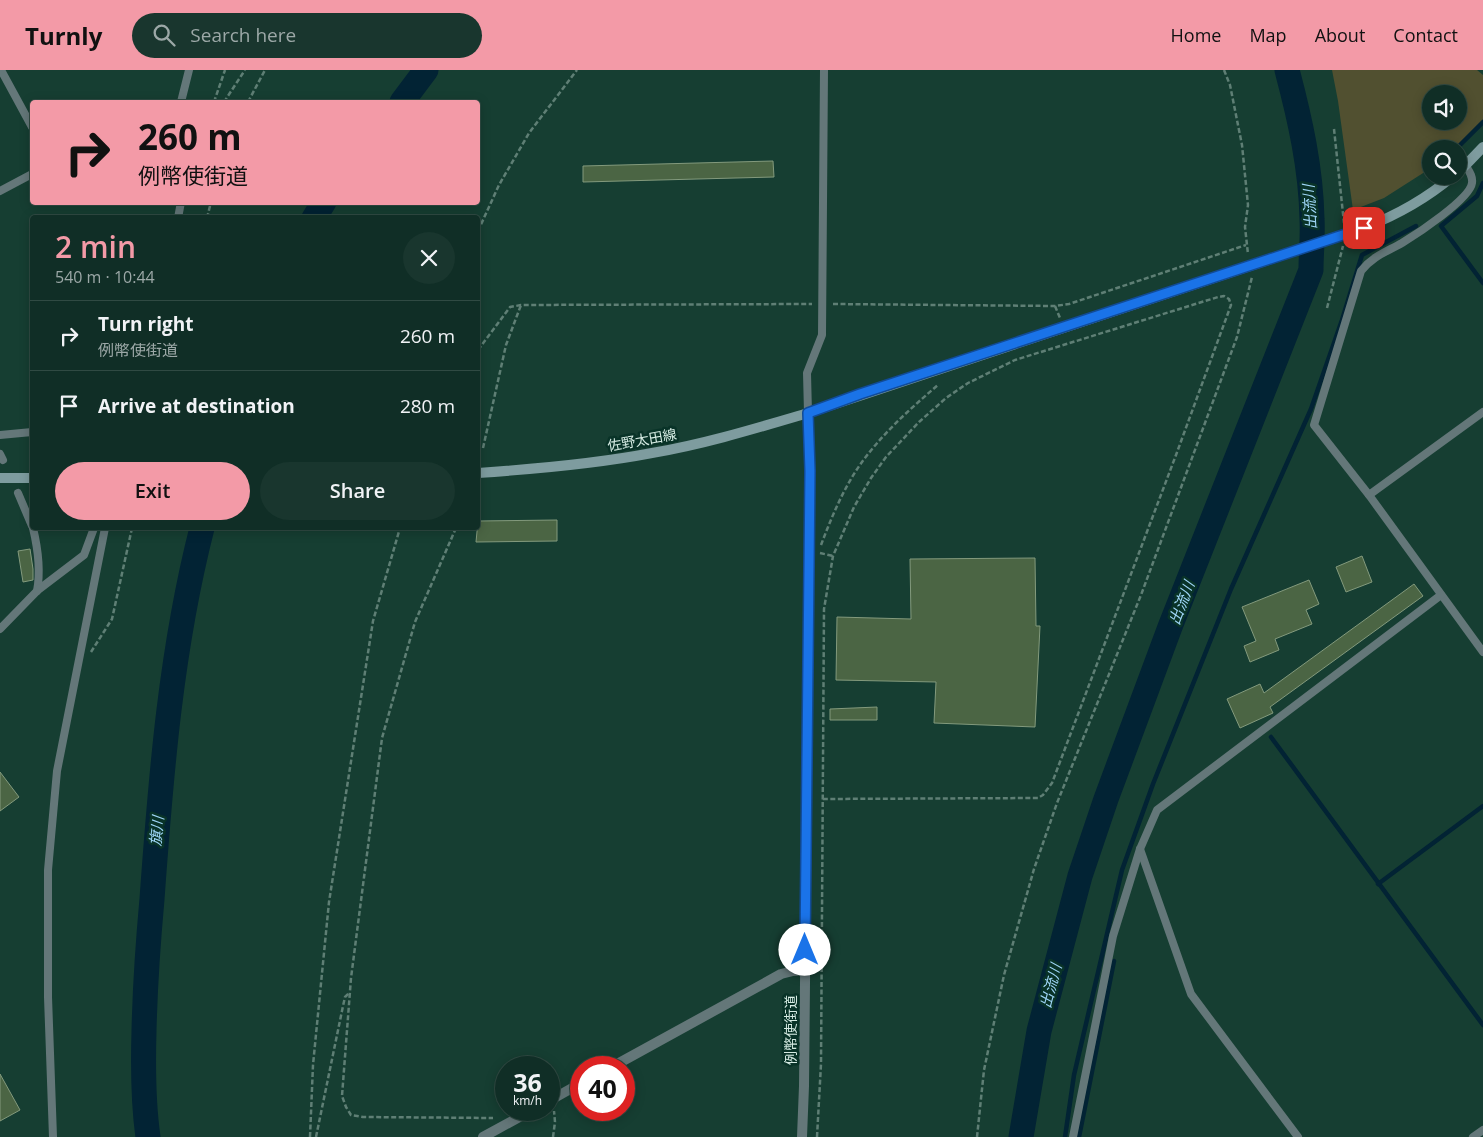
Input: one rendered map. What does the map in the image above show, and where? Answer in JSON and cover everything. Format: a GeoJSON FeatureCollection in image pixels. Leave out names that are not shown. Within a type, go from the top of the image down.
{"type":"FeatureCollection","features":[{"type":"Feature","properties":{"kind":"main road"},"geometry":{"type":"LineString","coordinates":[[1467,164],[1483,147]]}},
{"type":"Feature","properties":{"kind":"main road"},"geometry":{"type":"LineString","coordinates":[[808,413],[860,394],[1341,237],[1378,223],[1422,201],[1442,185]]}},
{"type":"Feature","properties":{"kind":"main road","name":"佐野太田線"},"geometry":{"type":"LineString","coordinates":[[480,473],[579,464],[654,453],[808,413]]}},
{"type":"Feature","properties":{"kind":"main road"},"geometry":{"type":"LineString","coordinates":[[0,478],[30,478]]}},
{"type":"Feature","properties":{"kind":"street","name":"例幣使街道"},"geometry":{"type":"LineString","coordinates":[[802,1137],[810,471],[808,413]]}},
{"type":"Feature","properties":{"kind":"street"},"geometry":{"type":"LineString","coordinates":[[632,1056],[781,974],[793,970],[804,970]]}},
{"type":"Feature","properties":{"kind":"street"},"geometry":{"type":"LineString","coordinates":[[483,1137],[512,1121]]}},
{"type":"Feature","properties":{"kind":"lane"},"geometry":{"type":"LineString","coordinates":[[1,70],[30,123]]}},
{"type":"Feature","properties":{"kind":"lane"},"geometry":{"type":"LineString","coordinates":[[181,100],[189,70]]}},
{"type":"Feature","properties":{"kind":"lane"},"geometry":{"type":"LineString","coordinates":[[808,413],[807,373],[822,335],[824,70]]}},
{"type":"Feature","properties":{"kind":"lane"},"geometry":{"type":"LineString","coordinates":[[1467,172],[1472,175],[1472,184],[1469,192],[1455,206],[1403,243],[1369,260],[1361,271],[1314,425],[1369,495],[1483,652]]}},
{"type":"Feature","properties":{"kind":"lane"},"geometry":{"type":"LineString","coordinates":[[0,191],[30,175]]}},
{"type":"Feature","properties":{"kind":"lane"},"geometry":{"type":"LineString","coordinates":[[1369,495],[1483,412]]}},
{"type":"Feature","properties":{"kind":"lane"},"geometry":{"type":"LineString","coordinates":[[0,435],[30,432]]}},
{"type":"Feature","properties":{"kind":"lane"},"geometry":{"type":"LineString","coordinates":[[18,493],[30,520]]}},
{"type":"Feature","properties":{"kind":"lane"},"geometry":{"type":"LineString","coordinates":[[34,530],[37,545],[39,577],[37,591]]}},
{"type":"Feature","properties":{"kind":"lane"},"geometry":{"type":"LineString","coordinates":[[0,629],[37,591],[84,556],[93,530]]}},
{"type":"Feature","properties":{"kind":"lane"},"geometry":{"type":"LineString","coordinates":[[53,1137],[48,997],[48,870],[57,771],[105,530]]}},
{"type":"Feature","properties":{"kind":"lane"},"geometry":{"type":"LineString","coordinates":[[1073,1137],[1113,936],[1140,849],[1157,810],[1441,595]]}},
{"type":"Feature","properties":{"kind":"lane"},"geometry":{"type":"LineString","coordinates":[[1140,849],[1191,994],[1298,1137]]}},
{"type":"Feature","properties":{"kind":"lane"},"geometry":{"type":"LineString","coordinates":[[1473,1137],[1483,1130]]}},
{"type":"Feature","properties":{"kind":"path"},"geometry":{"type":"LineString","coordinates":[[215,100],[226,70]]}},
{"type":"Feature","properties":{"kind":"path"},"geometry":{"type":"LineString","coordinates":[[225,100],[245,70]]}},
{"type":"Feature","properties":{"kind":"path"},"geometry":{"type":"LineString","coordinates":[[249,100],[266,70]]}},
{"type":"Feature","properties":{"kind":"path"},"geometry":{"type":"LineString","coordinates":[[480,227],[499,185],[529,133],[576,70]]}},
{"type":"Feature","properties":{"kind":"path"},"geometry":{"type":"LineString","coordinates":[[977,1137],[984,1070],[1004,975],[1034,869],[1057,803],[1141,595],[1237,337],[1252,278],[1253,265],[1246,245],[1245,227],[1248,205],[1242,146],[1230,85],[1224,70]]}},
{"type":"Feature","properties":{"kind":"path"},"geometry":{"type":"LineString","coordinates":[[1327,308],[1341,256],[1334,129]]}},
{"type":"Feature","properties":{"kind":"path"},"geometry":{"type":"LineString","coordinates":[[480,347],[510,307],[521,305],[823,304],[1054,306],[1069,304],[1246,245]]}},
{"type":"Feature","properties":{"kind":"path"},"geometry":{"type":"LineString","coordinates":[[817,1137],[821,1064],[822,799],[824,609],[834,556],[854,508],[871,478],[886,457],[919,422],[946,398],[986,373],[1015,360],[1218,297],[1224,296],[1229,299],[1231,305],[1176,456],[1052,783],[1047,791],[1038,798],[822,799]]}},
{"type":"Feature","properties":{"kind":"path"},"geometry":{"type":"LineString","coordinates":[[483,448],[506,345],[521,305]]}},
{"type":"Feature","properties":{"kind":"path"},"geometry":{"type":"LineString","coordinates":[[818,553],[846,488],[862,462],[906,413],[938,385]]}},
{"type":"Feature","properties":{"kind":"path"},"geometry":{"type":"LineString","coordinates":[[77,668],[94,648],[112,619],[132,530]]}},
{"type":"Feature","properties":{"kind":"path"},"geometry":{"type":"LineString","coordinates":[[310,1137],[312,1065],[330,892],[373,621],[399,530]]}},
{"type":"Feature","properties":{"kind":"path"},"geometry":{"type":"LineString","coordinates":[[455,530],[414,622],[382,738],[359,903],[342,1096],[346,1108],[351,1115],[364,1117],[490,1118],[499,1120],[505,1125]]}},
{"type":"Feature","properties":{"kind":"path"},"geometry":{"type":"LineString","coordinates":[[316,1137],[343,1006],[350,992]]}},
{"type":"Feature","properties":{"kind":"path"},"geometry":{"type":"LineString","coordinates":[[553,1137],[554,1121]]}},
{"type":"Feature","properties":{"kind":"shaded area"},"geometry":{"type":"Polygon","coordinates":[[[1332,70],[1477,70],[1483,75],[1483,122],[1465,140],[1422,140],[1422,174],[1384,198],[1353,210],[1332,70]]]}},
{"type":"Feature","properties":{"kind":"building"},"geometry":{"type":"Polygon","coordinates":[[[773,161],[774,177],[583,182],[583,166],[773,161]]]}},
{"type":"Feature","properties":{"kind":"building"},"geometry":{"type":"Polygon","coordinates":[[[557,520],[557,541],[476,542],[477,530],[480,530],[480,521],[557,520]]]}},
{"type":"Feature","properties":{"kind":"building"},"geometry":{"type":"Polygon","coordinates":[[[30,549],[33,580],[23,582],[18,551],[30,549]]]}},
{"type":"Feature","properties":{"kind":"building"},"geometry":{"type":"Polygon","coordinates":[[[1362,556],[1372,582],[1346,592],[1336,567],[1362,556]]]}},
{"type":"Feature","properties":{"kind":"building"},"geometry":{"type":"Polygon","coordinates":[[[1035,558],[1036,626],[1040,626],[1035,727],[934,723],[936,682],[836,680],[837,617],[911,619],[910,559],[1035,558]]]}},
{"type":"Feature","properties":{"kind":"building"},"geometry":{"type":"Polygon","coordinates":[[[1309,580],[1319,604],[1306,610],[1312,624],[1275,639],[1279,650],[1250,662],[1244,646],[1256,641],[1242,607],[1309,580]]]}},
{"type":"Feature","properties":{"kind":"building"},"geometry":{"type":"Polygon","coordinates":[[[1414,584],[1423,596],[1270,707],[1273,713],[1240,728],[1227,699],[1260,684],[1264,693],[1414,584]]]}},
{"type":"Feature","properties":{"kind":"building"},"geometry":{"type":"Polygon","coordinates":[[[877,707],[877,720],[830,720],[830,709],[877,707]]]}},
{"type":"Feature","properties":{"kind":"building"},"geometry":{"type":"Polygon","coordinates":[[[0,772],[19,797],[0,811],[0,772]]]}},
{"type":"Feature","properties":{"kind":"building"},"geometry":{"type":"Polygon","coordinates":[[[0,1074],[20,1110],[0,1121],[0,1074]]]}},
{"type":"Feature","properties":{"kind":"waterway","name":"旗川"},"geometry":{"type":"LineString","coordinates":[[404,100],[426,70]]}},
{"type":"Feature","properties":{"kind":"waterway","name":"出流川"},"geometry":{"type":"LineString","coordinates":[[1021,1137],[1039,1031],[1080,876],[1106,799],[1170,627],[1311,270],[1312,225],[1310,181],[1300,125],[1287,70]]}},
{"type":"Feature","properties":{"kind":"waterway"},"geometry":{"type":"LineString","coordinates":[[1465,140],[1483,122]]}},
{"type":"Feature","properties":{"kind":"waterway"},"geometry":{"type":"LineString","coordinates":[[1483,183],[1477,196],[1441,226],[1483,283]]}},
{"type":"Feature","properties":{"kind":"waterway","name":"旗川"},"geometry":{"type":"LineString","coordinates":[[316,215],[322,205]]}},
{"type":"Feature","properties":{"kind":"waterway"},"geometry":{"type":"LineString","coordinates":[[1065,1137],[1074,1075],[1122,870],[1153,784],[1231,589],[1311,409],[1362,255],[1416,226]]}},
{"type":"Feature","properties":{"kind":"waterway","name":"旗川"},"geometry":{"type":"LineString","coordinates":[[148,1137],[144,1084],[144,1014],[159,805],[182,619],[202,530]]}},
{"type":"Feature","properties":{"kind":"waterway"},"geometry":{"type":"LineString","coordinates":[[1271,737],[1483,1025]]}},
{"type":"Feature","properties":{"kind":"waterway"},"geometry":{"type":"LineString","coordinates":[[1378,884],[1483,806]]}},
{"type":"Feature","properties":{"kind":"waterway"},"geometry":{"type":"LineString","coordinates":[[1079,1137],[1114,961]]}},
{"type":"Feature","properties":{"kind":"route"},"geometry":{"type":"LineString","coordinates":[[805,950],[810,471],[808,413],[860,394],[1364,228]]}}]}
